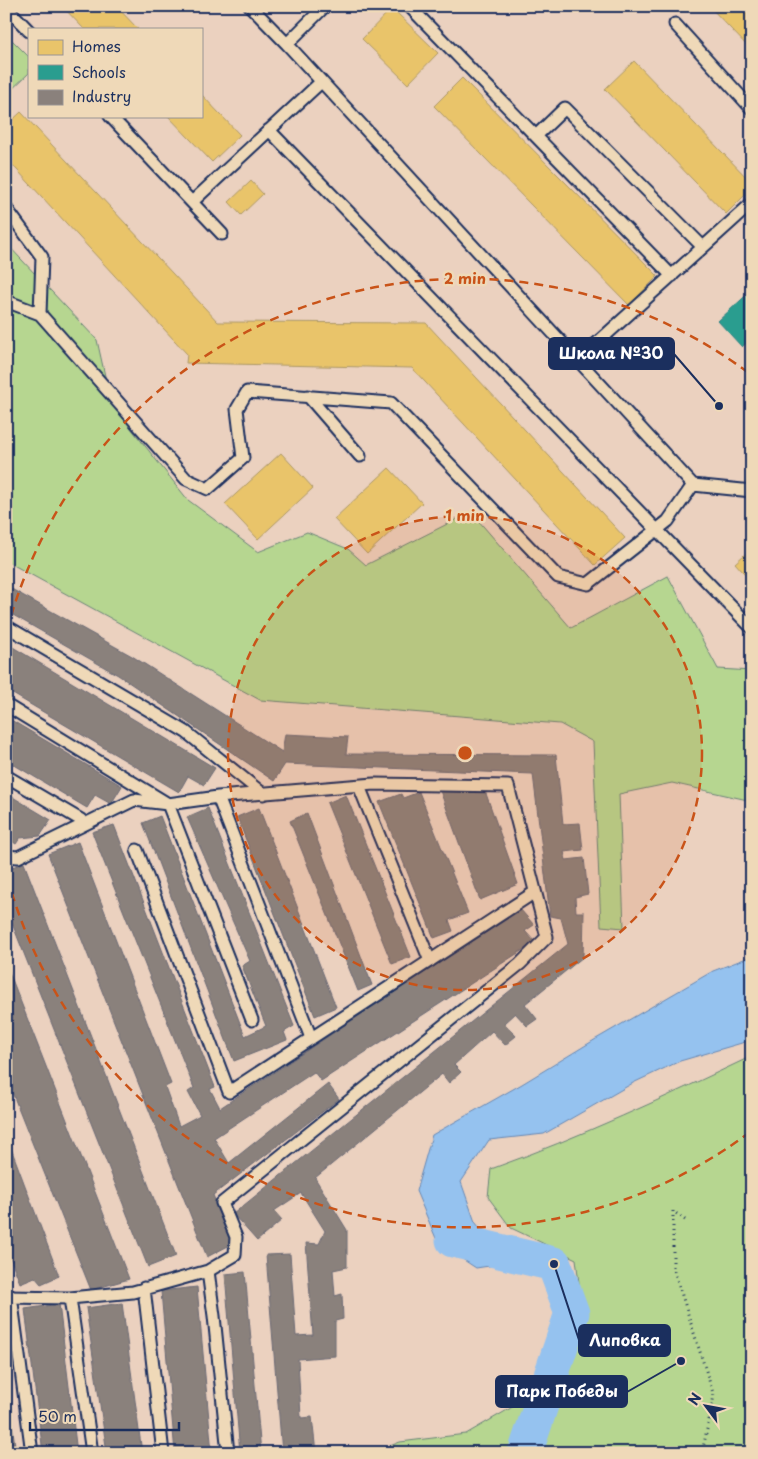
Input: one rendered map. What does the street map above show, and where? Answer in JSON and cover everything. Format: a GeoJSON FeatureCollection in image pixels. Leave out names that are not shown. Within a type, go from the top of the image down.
{"type":"FeatureCollection","features":[{"type":"Feature","properties":{"kind":"lane"},"geometry":{"type":"LineString","coordinates":[[250,6],[694,485],[752,491]]}},
{"type":"Feature","properties":{"kind":"lane"},"geometry":{"type":"LineString","coordinates":[[287,44],[325,6]]}},
{"type":"Feature","properties":{"kind":"lane"},"geometry":{"type":"LineString","coordinates":[[410,6],[672,276]]}},
{"type":"Feature","properties":{"kind":"lane"},"geometry":{"type":"LineString","coordinates":[[6,7],[28,29]]}},
{"type":"Feature","properties":{"kind":"lane"},"geometry":{"type":"LineString","coordinates":[[675,24],[752,109]]}},
{"type":"Feature","properties":{"kind":"lane"},"geometry":{"type":"LineString","coordinates":[[192,202],[321,82]]}},
{"type":"Feature","properties":{"kind":"lane"},"geometry":{"type":"LineString","coordinates":[[536,136],[566,108],[703,247]]}},
{"type":"Feature","properties":{"kind":"lane"},"geometry":{"type":"LineString","coordinates":[[112,118],[222,234]]}},
{"type":"Feature","properties":{"kind":"lane"},"geometry":{"type":"LineString","coordinates":[[269,130],[752,628]]}},
{"type":"Feature","properties":{"kind":"lane"},"geometry":{"type":"LineString","coordinates":[[578,360],[752,203]]}},
{"type":"Feature","properties":{"kind":"lane"},"geometry":{"type":"LineString","coordinates":[[6,208],[42,257],[40,314]]}},
{"type":"Feature","properties":{"kind":"lane"},"geometry":{"type":"LineString","coordinates":[[6,301],[40,314],[186,479],[208,489],[243,458],[237,409],[247,392],[390,402],[558,577],[588,584],[668,521],[694,485]]}},
{"type":"Feature","properties":{"kind":"lane"},"geometry":{"type":"LineString","coordinates":[[308,396],[360,456]]}},
{"type":"Feature","properties":{"kind":"lane"},"geometry":{"type":"LineString","coordinates":[[6,626],[186,732],[263,794]]}},
{"type":"Feature","properties":{"kind":"lane"},"geometry":{"type":"LineString","coordinates":[[6,705],[168,804],[252,1020]]}},
{"type":"Feature","properties":{"kind":"lane"},"geometry":{"type":"LineString","coordinates":[[6,776],[81,820]]}},
{"type":"Feature","properties":{"kind":"lane"},"geometry":{"type":"LineString","coordinates":[[6,856],[18,857],[134,800],[168,804],[218,797],[374,784],[508,786],[547,937],[520,964],[222,1203],[236,1237],[235,1255],[208,1271],[132,1292],[70,1298],[8,1297],[32,1453]]}},
{"type":"Feature","properties":{"kind":"lane"},"geometry":{"type":"LineString","coordinates":[[358,786],[430,961]]}},
{"type":"Feature","properties":{"kind":"lane"},"geometry":{"type":"LineString","coordinates":[[218,797],[311,1038]]}},
{"type":"Feature","properties":{"kind":"lane"},"geometry":{"type":"LineString","coordinates":[[137,850],[229,1092],[535,892]]}},
{"type":"Feature","properties":{"kind":"lane"},"geometry":{"type":"LineString","coordinates":[[208,1271],[228,1453]]}},
{"type":"Feature","properties":{"kind":"lane"},"geometry":{"type":"LineString","coordinates":[[144,1288],[163,1453]]}},
{"type":"Feature","properties":{"kind":"lane"},"geometry":{"type":"LineString","coordinates":[[70,1298],[92,1453]]}},
{"type":"Feature","properties":{"kind":"path"},"geometry":{"type":"LineString","coordinates":[[685,1220],[673,1211],[674,1267],[714,1396],[702,1453]]}},
{"type":"Feature","properties":{"kind":"green space"},"geometry":{"type":"Polygon","coordinates":[[[6,34],[28,56],[28,74],[7,94],[6,34]]]}},
{"type":"Feature","properties":{"kind":"green space"},"geometry":{"type":"Polygon","coordinates":[[[6,243],[97,340],[111,403],[188,500],[258,552],[307,532],[348,549],[366,565],[471,512],[571,628],[668,576],[718,669],[752,671],[752,801],[672,783],[619,794],[624,928],[601,926],[593,742],[560,724],[260,700],[6,561],[6,243]]]}},
{"type":"Feature","properties":{"kind":"green space"},"geometry":{"type":"Polygon","coordinates":[[[752,1056],[752,1453],[372,1453],[400,1442],[466,1434],[516,1405],[584,1323],[576,1259],[511,1228],[488,1197],[491,1169],[590,1130],[752,1056]]]}},
{"type":"Feature","properties":{"kind":"water"},"geometry":{"type":"Polygon","coordinates":[[[752,956],[752,1040],[680,1061],[633,1083],[544,1134],[489,1140],[461,1182],[475,1222],[509,1263],[476,1268],[438,1243],[416,1191],[432,1135],[713,971],[752,956]]]}},
{"type":"Feature","properties":{"kind":"building: Homes"},"geometry":{"type":"Polygon","coordinates":[[[62,6],[116,6],[137,28],[83,28],[62,6]]]}},
{"type":"Feature","properties":{"kind":"building: Homes"},"geometry":{"type":"Polygon","coordinates":[[[709,6],[752,6],[752,51],[709,6]]]}},
{"type":"Feature","properties":{"kind":"building: Homes"},"geometry":{"type":"Polygon","coordinates":[[[392,8],[438,53],[408,84],[362,39],[392,8]]]}},
{"type":"Feature","properties":{"kind":"building: Homes"},"geometry":{"type":"Polygon","coordinates":[[[634,61],[752,183],[752,188],[726,214],[605,89],[634,61]]]}},
{"type":"Feature","properties":{"kind":"building: Homes"},"geometry":{"type":"Polygon","coordinates":[[[462,78],[658,276],[629,305],[434,106],[462,78]]]}},
{"type":"Feature","properties":{"kind":"building: Homes"},"geometry":{"type":"Polygon","coordinates":[[[202,95],[240,135],[212,162],[170,118],[202,118],[202,95]]]}},
{"type":"Feature","properties":{"kind":"building: Homes"},"geometry":{"type":"Polygon","coordinates":[[[21,112],[218,322],[426,323],[625,538],[595,565],[412,368],[186,363],[187,354],[6,158],[6,126],[21,112]]]}},
{"type":"Feature","properties":{"kind":"building: Homes"},"geometry":{"type":"Polygon","coordinates":[[[251,181],[263,194],[241,215],[229,202],[251,181]]]}},
{"type":"Feature","properties":{"kind":"building: Homes"},"geometry":{"type":"Polygon","coordinates":[[[281,453],[313,488],[258,539],[225,504],[281,453]]]}},
{"type":"Feature","properties":{"kind":"building: Homes"},"geometry":{"type":"Polygon","coordinates":[[[389,468],[422,503],[367,554],[334,519],[389,468]]]}},
{"type":"Feature","properties":{"kind":"building: Homes"},"geometry":{"type":"Polygon","coordinates":[[[752,548],[752,582],[735,563],[752,548]]]}},
{"type":"Feature","properties":{"kind":"building: Schools"},"geometry":{"type":"Polygon","coordinates":[[[752,290],[752,338],[742,347],[718,321],[752,290]]]}},
{"type":"Feature","properties":{"kind":"building: Industry"},"geometry":{"type":"Polygon","coordinates":[[[6,586],[132,656],[282,752],[285,734],[348,737],[346,754],[556,755],[563,824],[580,823],[583,850],[564,852],[566,860],[584,858],[588,894],[575,897],[576,912],[584,912],[583,957],[525,1004],[537,1019],[527,1026],[515,1013],[504,1023],[516,1036],[505,1045],[492,1031],[454,1065],[461,1072],[449,1083],[442,1074],[315,1178],[347,1230],[347,1267],[333,1270],[335,1296],[342,1294],[343,1319],[335,1321],[335,1356],[298,1359],[301,1418],[312,1417],[316,1453],[282,1453],[266,1255],[290,1254],[296,1336],[313,1335],[306,1243],[319,1244],[325,1231],[301,1193],[274,1211],[282,1220],[257,1241],[233,1214],[568,944],[561,918],[550,916],[533,774],[285,764],[274,781],[118,675],[6,611],[6,586]]]}},
{"type":"Feature","properties":{"kind":"building: Industry"},"geometry":{"type":"Polygon","coordinates":[[[6,643],[215,768],[204,785],[188,776],[179,792],[6,690],[6,643]]]}},
{"type":"Feature","properties":{"kind":"building: Industry"},"geometry":{"type":"Polygon","coordinates":[[[6,717],[122,786],[111,804],[95,795],[87,808],[6,760],[6,717]]]}},
{"type":"Feature","properties":{"kind":"building: Industry"},"geometry":{"type":"Polygon","coordinates":[[[439,788],[485,791],[518,884],[480,900],[439,788]]]}},
{"type":"Feature","properties":{"kind":"building: Industry"},"geometry":{"type":"Polygon","coordinates":[[[419,792],[468,913],[449,920],[453,931],[434,938],[379,802],[401,794],[403,798],[419,792]]]}},
{"type":"Feature","properties":{"kind":"building: Industry"},"geometry":{"type":"Polygon","coordinates":[[[6,793],[51,820],[40,836],[20,838],[16,844],[6,837],[6,793]]]}},
{"type":"Feature","properties":{"kind":"building: Industry"},"geometry":{"type":"Polygon","coordinates":[[[346,795],[411,957],[392,964],[327,803],[346,795]]]}},
{"type":"Feature","properties":{"kind":"building: Industry"},"geometry":{"type":"Polygon","coordinates":[[[208,808],[294,1026],[284,1032],[287,1040],[234,1061],[143,823],[160,816],[245,1036],[266,1026],[242,966],[250,961],[187,817],[208,808]]]}},
{"type":"Feature","properties":{"kind":"building: Industry"},"geometry":{"type":"Polygon","coordinates":[[[259,808],[336,1007],[315,1016],[237,817],[259,808]]]}},
{"type":"Feature","properties":{"kind":"building: Industry"},"geometry":{"type":"Polygon","coordinates":[[[307,813],[372,985],[358,991],[290,821],[307,813]]]}},
{"type":"Feature","properties":{"kind":"building: Industry"},"geometry":{"type":"Polygon","coordinates":[[[114,825],[215,1087],[210,1089],[220,1108],[520,909],[534,925],[525,931],[535,942],[321,1081],[314,1072],[214,1138],[229,1163],[328,1084],[339,1099],[213,1195],[232,1244],[207,1257],[48,854],[78,842],[171,1084],[165,1087],[179,1126],[200,1115],[188,1092],[194,1088],[92,832],[114,825]]]}},
{"type":"Feature","properties":{"kind":"building: Industry"},"geometry":{"type":"Polygon","coordinates":[[[24,863],[176,1256],[148,1267],[6,908],[6,869],[24,863]]]}},
{"type":"Feature","properties":{"kind":"building: Industry"},"geometry":{"type":"Polygon","coordinates":[[[6,964],[129,1279],[91,1290],[6,1077],[6,964]]]}},
{"type":"Feature","properties":{"kind":"building: Industry"},"geometry":{"type":"Polygon","coordinates":[[[6,1135],[59,1276],[41,1284],[35,1277],[20,1283],[6,1247],[6,1135]]]}},
{"type":"Feature","properties":{"kind":"building: Industry"},"geometry":{"type":"Polygon","coordinates":[[[245,1272],[261,1453],[240,1453],[225,1274],[245,1272]]]}},
{"type":"Feature","properties":{"kind":"building: Industry"},"geometry":{"type":"Polygon","coordinates":[[[197,1287],[212,1453],[175,1453],[161,1291],[197,1287]]]}},
{"type":"Feature","properties":{"kind":"building: Industry"},"geometry":{"type":"Polygon","coordinates":[[[122,1303],[142,1453],[107,1453],[86,1308],[122,1303]]]}},
{"type":"Feature","properties":{"kind":"building: Industry"},"geometry":{"type":"Polygon","coordinates":[[[59,1304],[77,1453],[43,1453],[25,1309],[59,1304]]]}},
{"type":"Feature","properties":{"kind":"building: Industry"},"geometry":{"type":"Polygon","coordinates":[[[6,1379],[16,1453],[6,1453],[6,1379]]]}},
{"type":"Feature","properties":{"kind":"waterway"},"geometry":{"type":"LineString","coordinates":[[453,1240],[554,1264],[572,1313],[525,1453]]}},
{"type":"Feature","properties":{"kind":"place","name":"Школа №30"},"geometry":{"type":"Point","coordinates":[719,406]}},
{"type":"Feature","properties":{"kind":"place","name":"Липовка"},"geometry":{"type":"Point","coordinates":[554,1264]}},
{"type":"Feature","properties":{"kind":"place","name":"Парк Победы"},"geometry":{"type":"Point","coordinates":[681,1361]}}]}
